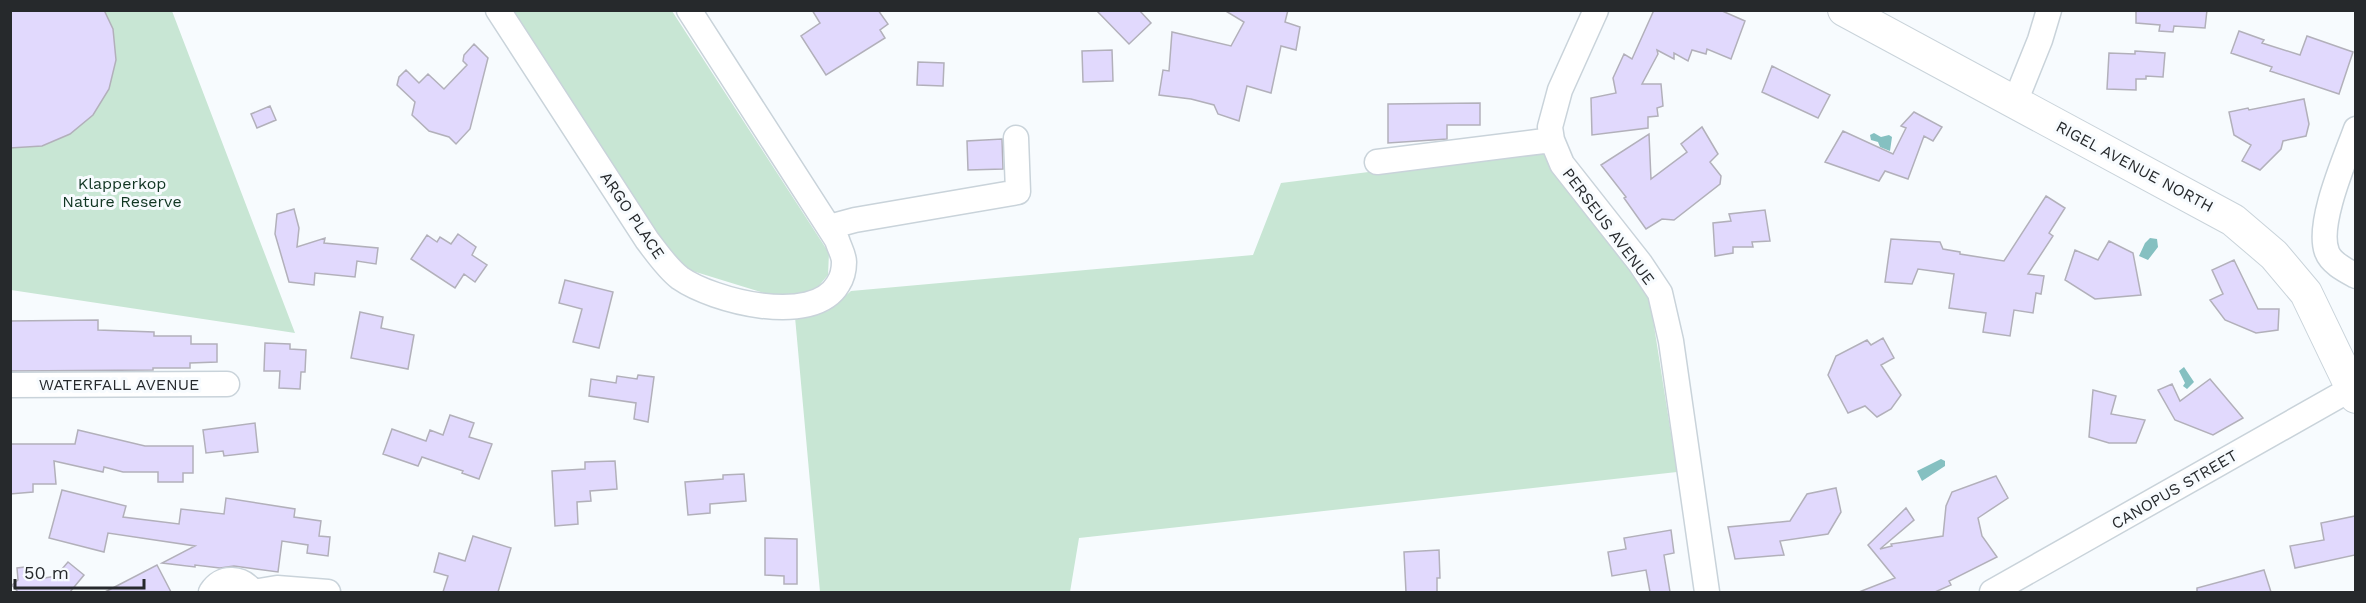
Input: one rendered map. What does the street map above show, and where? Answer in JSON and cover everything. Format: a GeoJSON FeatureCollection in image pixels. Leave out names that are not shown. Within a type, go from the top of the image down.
{"type":"FeatureCollection","features":[{"type":"Feature","properties":{"kind":"main road","name":"RIGEL AVENUE NORTH"},"geometry":{"type":"LineString","coordinates":[[1844,10],[2018,97]]}},
{"type":"Feature","properties":{"kind":"main road","name":"RIGEL AVENUE NORTH"},"geometry":{"type":"LineString","coordinates":[[1870,10],[2216,210],[2252,235],[2289,271],[2306,293],[2354,383]]}},
{"type":"Feature","properties":{"kind":"street","name":"ARGO PLACE"},"geometry":{"type":"LineString","coordinates":[[498,10],[647,240],[664,262],[681,278],[730,298],[765,307],[789,308],[815,303],[828,297],[842,277],[844,261],[837,240],[689,10]]}},
{"type":"Feature","properties":{"kind":"street","name":"PERSEUS AVENUE"},"geometry":{"type":"LineString","coordinates":[[1596,10],[1560,90],[1550,127],[1552,140],[1562,164],[1640,263],[1660,293],[1671,341],[1707,592]]}},
{"type":"Feature","properties":{"kind":"street"},"geometry":{"type":"LineString","coordinates":[[2018,97],[2049,10]]}},
{"type":"Feature","properties":{"kind":"street"},"geometry":{"type":"LineString","coordinates":[[2355,129],[2330,201],[2324,234],[2330,258],[2355,276]]}},
{"type":"Feature","properties":{"kind":"street"},"geometry":{"type":"LineString","coordinates":[[829,227],[855,220],[1018,192],[1020,189],[1016,138]]}},
{"type":"Feature","properties":{"kind":"street"},"geometry":{"type":"LineString","coordinates":[[1377,162],[1552,140]]}},
{"type":"Feature","properties":{"kind":"street","name":"CANOPUS STREET"},"geometry":{"type":"LineString","coordinates":[[1992,592],[2354,383]]}},
{"type":"Feature","properties":{"kind":"street","name":"WATERFALL AVENUE"},"geometry":{"type":"LineString","coordinates":[[10,385],[227,384]]}},
{"type":"Feature","properties":{"kind":"street"},"geometry":{"type":"LineString","coordinates":[[211,592],[219,583],[234,580],[248,586],[253,592],[277,588],[328,592]]}},
{"type":"Feature","properties":{"kind":"green space","name":"Klapperkop Nature Reserve"},"geometry":{"type":"Polygon","coordinates":[[[10,11],[172,11],[295,333],[11,290],[10,11]]]}},
{"type":"Feature","properties":{"kind":"green space"},"geometry":{"type":"Polygon","coordinates":[[[508,11],[672,11],[829,253],[828,275],[817,288],[792,298],[767,294],[686,269],[651,230],[508,11]]]}},
{"type":"Feature","properties":{"kind":"green space"},"geometry":{"type":"Polygon","coordinates":[[[1544,150],[1649,294],[1677,472],[1079,538],[1070,592],[820,592],[795,317],[828,311],[851,291],[1253,255],[1281,183],[1544,150]]]}},
{"type":"Feature","properties":{"kind":"water"},"geometry":{"type":"Polygon","coordinates":[[[1874,133],[1881,137],[1889,135],[1892,137],[1890,151],[1871,140],[1870,135],[1874,133]]]}},
{"type":"Feature","properties":{"kind":"water"},"geometry":{"type":"Polygon","coordinates":[[[2150,238],[2157,239],[2158,247],[2148,260],[2139,256],[2150,238]]]}},
{"type":"Feature","properties":{"kind":"water"},"geometry":{"type":"Polygon","coordinates":[[[2184,367],[2194,382],[2187,389],[2183,386],[2185,383],[2179,371],[2184,367]]]}},
{"type":"Feature","properties":{"kind":"water"},"geometry":{"type":"Polygon","coordinates":[[[1941,459],[1945,461],[1945,466],[1922,481],[1917,471],[1941,459]]]}},
{"type":"Feature","properties":{"kind":"building"},"geometry":{"type":"Polygon","coordinates":[[[10,10],[104,10],[113,29],[116,60],[109,89],[93,115],[70,134],[42,146],[10,148],[10,10]]]}},
{"type":"Feature","properties":{"kind":"building"},"geometry":{"type":"Polygon","coordinates":[[[812,10],[878,10],[888,24],[880,30],[885,38],[826,75],[801,36],[820,23],[812,10]]]}},
{"type":"Feature","properties":{"kind":"building"},"geometry":{"type":"Polygon","coordinates":[[[1096,10],[1139,10],[1151,23],[1129,44],[1096,10]]]}},
{"type":"Feature","properties":{"kind":"building"},"geometry":{"type":"Polygon","coordinates":[[[1224,10],[1288,10],[1285,22],[1300,27],[1296,50],[1281,46],[1271,93],[1247,86],[1239,121],[1218,114],[1214,105],[1159,95],[1163,70],[1169,71],[1172,32],[1231,46],[1244,22],[1224,10]]]}},
{"type":"Feature","properties":{"kind":"building"},"geometry":{"type":"Polygon","coordinates":[[[1654,10],[1720,10],[1745,21],[1731,59],[1707,49],[1706,54],[1692,50],[1688,61],[1674,53],[1674,59],[1657,50],[1658,54],[1642,84],[1661,84],[1663,106],[1657,108],[1658,116],[1648,117],[1648,128],[1592,135],[1591,98],[1616,93],[1613,78],[1624,54],[1632,59],[1654,10]]]}},
{"type":"Feature","properties":{"kind":"building"},"geometry":{"type":"Polygon","coordinates":[[[2136,10],[2207,10],[2205,28],[2174,26],[2173,32],[2159,31],[2160,25],[2136,23],[2136,10]]]}},
{"type":"Feature","properties":{"kind":"building"},"geometry":{"type":"Polygon","coordinates":[[[2239,31],[2264,40],[2262,43],[2300,55],[2307,36],[2353,52],[2339,94],[2270,71],[2272,67],[2231,53],[2239,31]]]}},
{"type":"Feature","properties":{"kind":"building"},"geometry":{"type":"Polygon","coordinates":[[[474,44],[488,58],[470,129],[456,144],[449,137],[429,131],[412,115],[415,102],[397,85],[399,77],[406,70],[419,83],[428,74],[444,89],[467,65],[463,61],[464,55],[474,44]]]}},
{"type":"Feature","properties":{"kind":"building"},"geometry":{"type":"Polygon","coordinates":[[[1112,50],[1113,81],[1083,82],[1082,51],[1112,50]]]}},
{"type":"Feature","properties":{"kind":"building"},"geometry":{"type":"Polygon","coordinates":[[[2135,51],[2165,53],[2163,77],[2146,76],[2146,79],[2136,79],[2136,90],[2107,89],[2109,53],[2135,54],[2135,51]]]}},
{"type":"Feature","properties":{"kind":"building"},"geometry":{"type":"Polygon","coordinates":[[[918,62],[944,63],[943,86],[917,85],[918,62]]]}},
{"type":"Feature","properties":{"kind":"building"},"geometry":{"type":"Polygon","coordinates":[[[1772,66],[1830,95],[1818,118],[1762,92],[1772,66]]]}},
{"type":"Feature","properties":{"kind":"building"},"geometry":{"type":"Polygon","coordinates":[[[2304,99],[2309,124],[2306,136],[2283,141],[2281,149],[2260,170],[2242,161],[2251,145],[2234,135],[2229,112],[2304,99]]]}},
{"type":"Feature","properties":{"kind":"building"},"geometry":{"type":"Polygon","coordinates":[[[1480,103],[1480,125],[1447,125],[1447,139],[1388,143],[1388,104],[1480,103]]]}},
{"type":"Feature","properties":{"kind":"building"},"geometry":{"type":"Polygon","coordinates":[[[270,106],[276,120],[257,128],[251,114],[270,106]]]}},
{"type":"Feature","properties":{"kind":"building"},"geometry":{"type":"Polygon","coordinates":[[[1914,112],[1942,127],[1933,141],[1924,136],[1908,179],[1885,171],[1879,181],[1825,162],[1843,131],[1893,154],[1906,128],[1901,126],[1914,112]]]}},
{"type":"Feature","properties":{"kind":"building"},"geometry":{"type":"Polygon","coordinates":[[[1702,127],[1718,154],[1710,162],[1721,176],[1720,184],[1674,220],[1662,219],[1646,229],[1624,198],[1626,197],[1601,165],[1649,134],[1651,179],[1687,152],[1681,144],[1702,127]]]}},
{"type":"Feature","properties":{"kind":"building"},"geometry":{"type":"Polygon","coordinates":[[[1002,139],[1003,169],[968,170],[967,141],[1002,139]]]}},
{"type":"Feature","properties":{"kind":"building"},"geometry":{"type":"Polygon","coordinates":[[[2046,196],[2065,208],[2049,233],[2053,236],[2028,274],[2044,276],[2041,294],[2036,293],[2033,313],[2014,310],[2010,336],[1983,332],[1986,313],[1949,308],[1954,274],[1918,269],[1912,284],[1885,282],[1891,239],[1940,242],[1943,249],[2004,261],[2046,196]]]}},
{"type":"Feature","properties":{"kind":"building"},"geometry":{"type":"Polygon","coordinates":[[[294,209],[299,228],[297,247],[325,238],[324,243],[378,248],[376,264],[357,261],[355,277],[315,273],[314,285],[289,282],[275,234],[277,214],[294,209]]]}},
{"type":"Feature","properties":{"kind":"building"},"geometry":{"type":"Polygon","coordinates":[[[1765,210],[1770,241],[1752,242],[1753,247],[1733,247],[1733,253],[1715,256],[1713,223],[1731,221],[1729,214],[1765,210]]]}},
{"type":"Feature","properties":{"kind":"building"},"geometry":{"type":"Polygon","coordinates":[[[458,234],[476,247],[472,255],[487,265],[475,282],[464,274],[455,288],[411,259],[427,235],[437,242],[440,237],[451,244],[458,234]]]}},
{"type":"Feature","properties":{"kind":"building"},"geometry":{"type":"Polygon","coordinates":[[[2109,241],[2133,253],[2141,295],[2095,299],[2065,280],[2075,250],[2098,260],[2109,241]]]}},
{"type":"Feature","properties":{"kind":"building"},"geometry":{"type":"Polygon","coordinates":[[[2234,260],[2258,309],[2279,309],[2278,330],[2256,333],[2225,320],[2210,300],[2223,294],[2212,270],[2234,260]]]}},
{"type":"Feature","properties":{"kind":"building"},"geometry":{"type":"Polygon","coordinates":[[[565,280],[613,292],[599,348],[573,342],[582,309],[559,303],[565,280]]]}},
{"type":"Feature","properties":{"kind":"building"},"geometry":{"type":"Polygon","coordinates":[[[360,312],[383,317],[381,328],[414,335],[408,369],[351,358],[360,312]]]}},
{"type":"Feature","properties":{"kind":"building"},"geometry":{"type":"Polygon","coordinates":[[[98,320],[98,330],[154,332],[154,336],[191,336],[191,344],[217,344],[217,362],[190,363],[190,368],[153,368],[153,370],[10,371],[10,321],[98,320]]]}},
{"type":"Feature","properties":{"kind":"building"},"geometry":{"type":"Polygon","coordinates":[[[1883,338],[1894,358],[1881,365],[1901,395],[1891,409],[1877,417],[1865,406],[1848,413],[1828,375],[1836,356],[1867,340],[1871,345],[1883,338]]]}},
{"type":"Feature","properties":{"kind":"building"},"geometry":{"type":"Polygon","coordinates":[[[265,343],[290,344],[290,349],[306,350],[305,372],[301,372],[300,389],[279,388],[280,371],[264,371],[265,343]]]}},
{"type":"Feature","properties":{"kind":"building"},"geometry":{"type":"Polygon","coordinates":[[[638,375],[654,377],[648,422],[634,419],[636,403],[589,396],[591,379],[616,383],[617,376],[637,379],[638,375]]]}},
{"type":"Feature","properties":{"kind":"building"},"geometry":{"type":"Polygon","coordinates":[[[2210,379],[2243,418],[2213,435],[2175,420],[2158,390],[2172,384],[2180,401],[2210,379]]]}},
{"type":"Feature","properties":{"kind":"building"},"geometry":{"type":"Polygon","coordinates":[[[2093,390],[2116,396],[2111,414],[2145,420],[2136,443],[2109,443],[2089,437],[2093,390]]]}},
{"type":"Feature","properties":{"kind":"building"},"geometry":{"type":"Polygon","coordinates":[[[450,415],[474,423],[469,437],[492,444],[479,479],[422,457],[418,466],[383,454],[392,429],[426,441],[430,430],[443,435],[450,415]]]}},
{"type":"Feature","properties":{"kind":"building"},"geometry":{"type":"Polygon","coordinates":[[[255,423],[258,452],[224,456],[223,451],[206,453],[203,430],[255,423]]]}},
{"type":"Feature","properties":{"kind":"building"},"geometry":{"type":"Polygon","coordinates":[[[78,430],[145,446],[193,446],[193,473],[183,473],[183,482],[158,482],[158,472],[123,472],[104,467],[103,472],[54,461],[56,484],[33,484],[33,492],[10,494],[10,444],[75,444],[78,430]]]}},
{"type":"Feature","properties":{"kind":"building"},"geometry":{"type":"Polygon","coordinates":[[[615,461],[617,489],[590,491],[591,501],[577,502],[578,524],[555,526],[552,471],[585,469],[585,462],[615,461]]]}},
{"type":"Feature","properties":{"kind":"building"},"geometry":{"type":"Polygon","coordinates":[[[744,474],[746,501],[710,504],[710,513],[688,515],[685,482],[723,479],[723,475],[744,474]]]}},
{"type":"Feature","properties":{"kind":"building"},"geometry":{"type":"Polygon","coordinates":[[[1996,476],[2008,498],[1978,518],[1982,536],[1997,557],[1949,581],[1951,585],[1935,592],[1859,592],[1895,578],[1868,545],[1906,508],[1914,520],[1880,549],[1892,546],[1891,544],[1943,536],[1946,506],[1952,492],[1996,476]]]}},
{"type":"Feature","properties":{"kind":"building"},"geometry":{"type":"Polygon","coordinates":[[[1836,488],[1841,512],[1828,534],[1780,541],[1784,555],[1735,559],[1728,527],[1790,521],[1807,494],[1836,488]]]}},
{"type":"Feature","properties":{"kind":"building"},"geometry":{"type":"Polygon","coordinates":[[[62,490],[126,506],[123,517],[179,524],[181,509],[224,514],[226,498],[295,509],[294,517],[321,521],[319,536],[330,537],[328,556],[307,553],[308,545],[282,541],[278,572],[234,566],[220,568],[195,565],[195,567],[162,563],[195,546],[108,533],[104,552],[49,538],[62,490]]]}},
{"type":"Feature","properties":{"kind":"building"},"geometry":{"type":"Polygon","coordinates":[[[2355,516],[2355,555],[2295,568],[2290,546],[2324,540],[2321,523],[2355,516]]]}},
{"type":"Feature","properties":{"kind":"building"},"geometry":{"type":"Polygon","coordinates":[[[1671,530],[1674,553],[1664,555],[1670,592],[1650,592],[1646,570],[1612,576],[1608,552],[1626,549],[1624,538],[1671,530]]]}},
{"type":"Feature","properties":{"kind":"building"},"geometry":{"type":"Polygon","coordinates":[[[473,536],[511,548],[498,592],[443,592],[448,576],[434,572],[439,553],[465,561],[473,536]]]}},
{"type":"Feature","properties":{"kind":"building"},"geometry":{"type":"Polygon","coordinates":[[[765,538],[797,539],[797,584],[784,584],[784,576],[765,575],[765,538]]]}},
{"type":"Feature","properties":{"kind":"building"},"geometry":{"type":"Polygon","coordinates":[[[1439,550],[1440,578],[1437,578],[1437,592],[1406,592],[1404,552],[1439,550]]]}},
{"type":"Feature","properties":{"kind":"building"},"geometry":{"type":"Polygon","coordinates":[[[68,562],[84,575],[70,592],[18,592],[12,585],[18,580],[17,568],[33,566],[34,578],[39,579],[56,576],[68,562]]]}},
{"type":"Feature","properties":{"kind":"building"},"geometry":{"type":"Polygon","coordinates":[[[157,565],[171,592],[105,592],[157,565]]]}},
{"type":"Feature","properties":{"kind":"building"},"geometry":{"type":"Polygon","coordinates":[[[2264,570],[2271,592],[2197,592],[2197,588],[2264,570]]]}}]}
